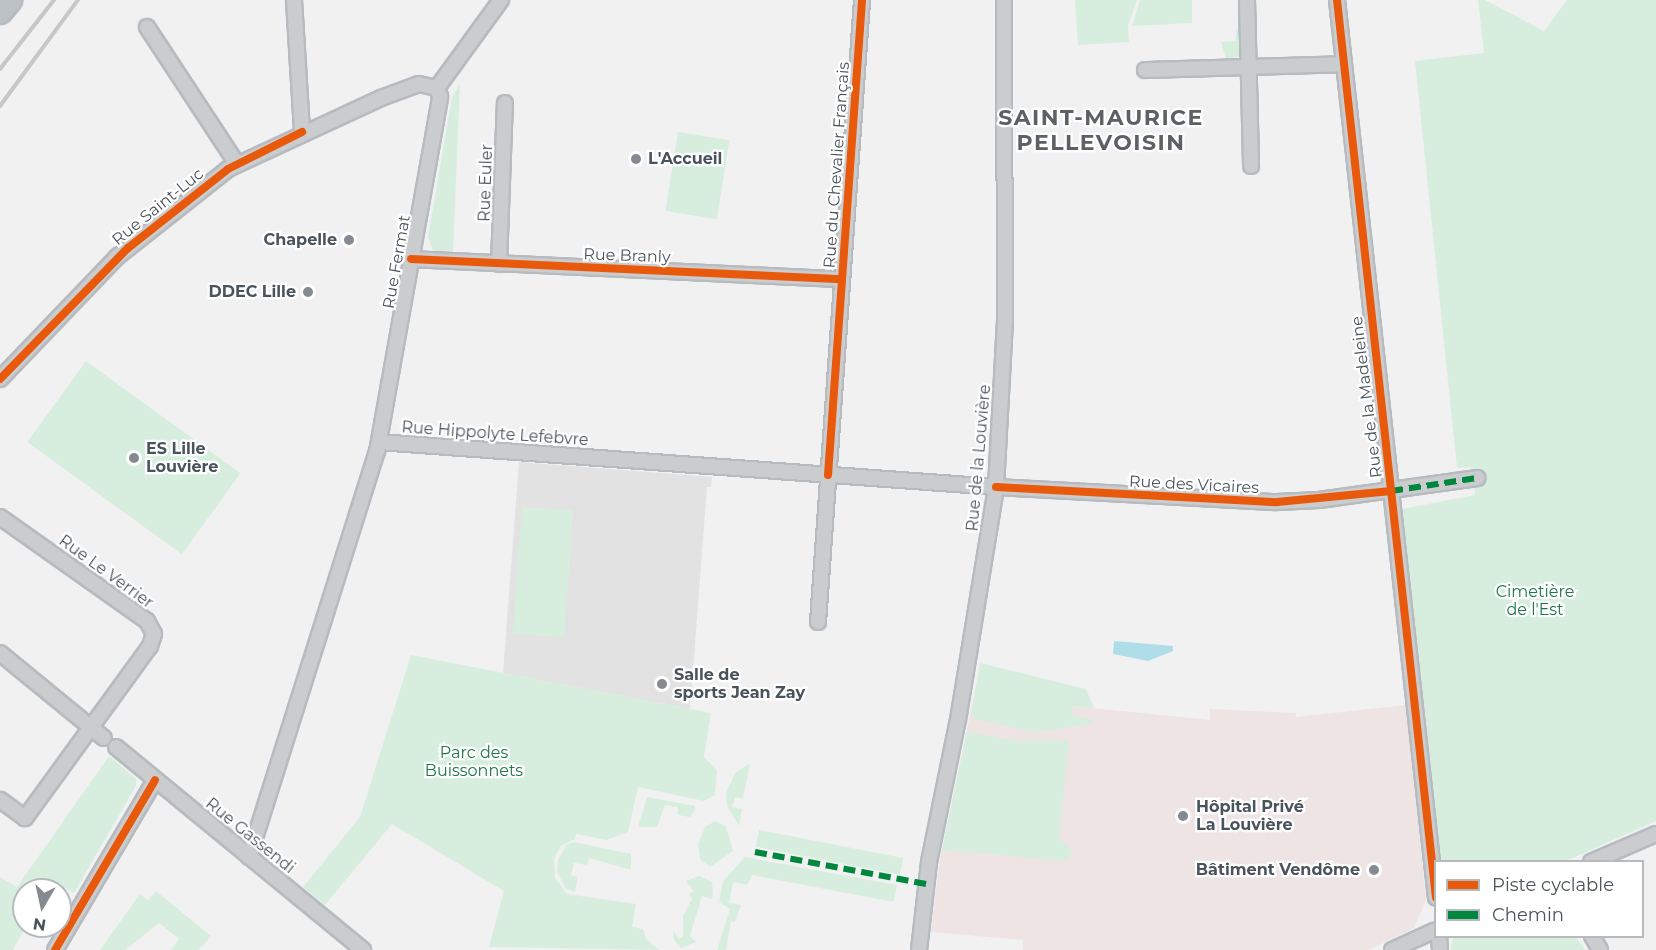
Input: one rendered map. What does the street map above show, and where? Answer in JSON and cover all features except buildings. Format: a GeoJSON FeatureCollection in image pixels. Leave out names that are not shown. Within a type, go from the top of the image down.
{"type":"FeatureCollection","features":[{"type":"Feature","properties":{"kind":"highway"},"geometry":{"type":"LineString","coordinates":[[0,12],[10,0]]}},
{"type":"Feature","properties":{"kind":"street"},"geometry":{"type":"LineString","coordinates":[[294,0],[302,132]]}},
{"type":"Feature","properties":{"kind":"street"},"geometry":{"type":"LineString","coordinates":[[437,88],[501,0]]}},
{"type":"Feature","properties":{"kind":"street","name":"Rue du Chevalier Français"},"geometry":{"type":"LineString","coordinates":[[818,622],[862,0]]}},
{"type":"Feature","properties":{"kind":"street","name":"Rue de la Louvière"},"geometry":{"type":"LineString","coordinates":[[919,950],[929,862],[958,720],[996,487],[1005,308],[1004,0]]}},
{"type":"Feature","properties":{"kind":"street"},"geometry":{"type":"LineString","coordinates":[[1247,0],[1251,166]]}},
{"type":"Feature","properties":{"kind":"street","name":"Rue de la Madeleine"},"geometry":{"type":"LineString","coordinates":[[1337,0],[1434,880]]}},
{"type":"Feature","properties":{"kind":"street"},"geometry":{"type":"LineString","coordinates":[[147,27],[234,158]]}},
{"type":"Feature","properties":{"kind":"street"},"geometry":{"type":"LineString","coordinates":[[1145,70],[1344,64]]}},
{"type":"Feature","properties":{"kind":"street","name":"Rue Saint-Luc"},"geometry":{"type":"LineString","coordinates":[[0,379],[117,257],[234,158],[419,84],[437,88]]}},
{"type":"Feature","properties":{"kind":"street","name":"Rue Fermat"},"geometry":{"type":"LineString","coordinates":[[379,442],[440,97],[437,88]]}},
{"type":"Feature","properties":{"kind":"street","name":"Rue Euler"},"geometry":{"type":"LineString","coordinates":[[499,264],[505,103]]}},
{"type":"Feature","properties":{"kind":"street","name":"Rue Branly"},"geometry":{"type":"LineString","coordinates":[[411,259],[842,279]]}},
{"type":"Feature","properties":{"kind":"street","name":"Rue Hippolyte Lefebvre"},"geometry":{"type":"LineString","coordinates":[[249,857],[379,442],[996,487]]}},
{"type":"Feature","properties":{"kind":"street","name":"Rue des Vicaires"},"geometry":{"type":"LineString","coordinates":[[996,487],[1277,502],[1391,491],[1477,478]]}},
{"type":"Feature","properties":{"kind":"street","name":"Rue Le Verrier"},"geometry":{"type":"LineString","coordinates":[[0,517],[151,625],[154,634],[150,646],[92,728]]}},
{"type":"Feature","properties":{"kind":"street"},"geometry":{"type":"LineString","coordinates":[[0,653],[104,738]]}},
{"type":"Feature","properties":{"kind":"street"},"geometry":{"type":"LineString","coordinates":[[0,800],[25,818],[92,728]]}},
{"type":"Feature","properties":{"kind":"street","name":"Rue Gassendi"},"geometry":{"type":"LineString","coordinates":[[116,747],[363,950]]}},
{"type":"Feature","properties":{"kind":"street"},"geometry":{"type":"LineString","coordinates":[[55,950],[155,780]]}},
{"type":"Feature","properties":{"kind":"street"},"geometry":{"type":"LineString","coordinates":[[1593,860],[1656,834]]}},
{"type":"Feature","properties":{"kind":"street"},"geometry":{"type":"LineString","coordinates":[[1392,950],[1434,931]]}},
{"type":"Feature","properties":{"kind":"shaded area"},"geometry":{"type":"Polygon","coordinates":[[[519,462],[712,477],[711,487],[707,487],[690,709],[503,673],[519,462]]]}},
{"type":"Feature","properties":{"kind":"shaded area","name":"Hôpital Privé La Louvière"},"geometry":{"type":"Polygon","coordinates":[[[974,696],[1210,720],[1210,709],[1296,713],[1296,717],[1406,705],[1426,900],[1414,928],[1369,950],[1023,950],[1023,940],[931,932],[940,859],[974,696]]]}},
{"type":"Feature","properties":{"kind":"green space"},"geometry":{"type":"Polygon","coordinates":[[[1075,0],[1137,0],[1128,26],[1129,42],[1078,45],[1075,0]]]}},
{"type":"Feature","properties":{"kind":"green space"},"geometry":{"type":"Polygon","coordinates":[[[1140,0],[1192,0],[1192,23],[1132,26],[1140,0]]]}},
{"type":"Feature","properties":{"kind":"green space","name":"Cimetière de l'Est"},"geometry":{"type":"Polygon","coordinates":[[[1478,0],[1485,0],[1544,31],[1567,0],[1656,0],[1656,821],[1568,860],[1441,860],[1402,509],[1475,495],[1471,467],[1457,468],[1415,61],[1484,53],[1478,0]]]}},
{"type":"Feature","properties":{"kind":"green space"},"geometry":{"type":"Polygon","coordinates":[[[1236,29],[1243,29],[1242,56],[1226,59],[1221,42],[1236,41],[1236,29]]]}},
{"type":"Feature","properties":{"kind":"green space"},"geometry":{"type":"Polygon","coordinates":[[[460,84],[453,252],[433,251],[428,237],[452,97],[460,84]]]}},
{"type":"Feature","properties":{"kind":"green space"},"geometry":{"type":"Polygon","coordinates":[[[678,132],[729,140],[717,219],[665,211],[678,132]]]}},
{"type":"Feature","properties":{"kind":"green space","name":"ES Lille Louvière"},"geometry":{"type":"Polygon","coordinates":[[[86,361],[241,473],[182,554],[27,442],[86,361]]]}},
{"type":"Feature","properties":{"kind":"green space"},"geometry":{"type":"Polygon","coordinates":[[[522,507],[573,511],[564,637],[513,634],[522,507]]]}},
{"type":"Feature","properties":{"kind":"green space","name":"Parc des Buissonnets"},"geometry":{"type":"Polygon","coordinates":[[[411,655],[711,713],[704,757],[717,770],[715,795],[704,801],[638,787],[628,832],[607,840],[576,834],[575,839],[561,846],[554,859],[555,878],[567,894],[636,904],[632,927],[643,929],[646,939],[659,950],[489,947],[504,891],[392,824],[325,905],[303,887],[360,817],[411,655]]]}},
{"type":"Feature","properties":{"kind":"green space"},"geometry":{"type":"Polygon","coordinates":[[[980,663],[1086,689],[1094,708],[1073,706],[1072,715],[1094,720],[1087,725],[1032,732],[975,719],[971,713],[980,663]]]}},
{"type":"Feature","properties":{"kind":"green space"},"geometry":{"type":"Polygon","coordinates":[[[967,732],[1018,741],[1069,740],[1059,838],[1073,852],[1065,861],[942,850],[967,732]]]}},
{"type":"Feature","properties":{"kind":"green space"},"geometry":{"type":"Polygon","coordinates":[[[109,756],[136,779],[136,786],[74,893],[72,892],[72,878],[23,878],[109,756]]]}},
{"type":"Feature","properties":{"kind":"green space"},"geometry":{"type":"Polygon","coordinates":[[[750,763],[743,799],[735,797],[732,807],[742,809],[739,826],[727,806],[726,793],[735,773],[750,763]]]}},
{"type":"Feature","properties":{"kind":"green space"},"geometry":{"type":"Polygon","coordinates":[[[647,797],[695,806],[695,810],[690,817],[678,815],[678,807],[665,805],[657,827],[638,827],[647,797]]]}},
{"type":"Feature","properties":{"kind":"green space"},"geometry":{"type":"Polygon","coordinates":[[[715,821],[726,826],[733,851],[710,867],[700,859],[698,844],[705,827],[715,821]]]}},
{"type":"Feature","properties":{"kind":"green space"},"geometry":{"type":"Polygon","coordinates":[[[759,830],[903,858],[900,875],[756,847],[759,830]]]}},
{"type":"Feature","properties":{"kind":"green space"},"geometry":{"type":"Polygon","coordinates":[[[574,842],[631,854],[631,870],[589,858],[587,865],[574,863],[571,875],[578,877],[575,892],[566,889],[557,872],[558,860],[566,845],[574,842]]]}},
{"type":"Feature","properties":{"kind":"green space"},"geometry":{"type":"Polygon","coordinates":[[[745,857],[897,885],[894,902],[752,875],[747,885],[733,882],[729,903],[741,905],[735,922],[731,921],[726,950],[717,950],[730,909],[719,902],[723,881],[745,857]]]}},
{"type":"Feature","properties":{"kind":"green space"},"geometry":{"type":"Polygon","coordinates":[[[699,876],[712,882],[712,899],[702,896],[690,936],[696,942],[681,948],[674,940],[673,930],[679,939],[683,937],[683,916],[692,899],[689,894],[694,891],[686,881],[699,876]]]}},
{"type":"Feature","properties":{"kind":"green space"},"geometry":{"type":"Polygon","coordinates":[[[0,877],[12,884],[12,938],[20,938],[13,950],[0,950],[0,877]]]}},
{"type":"Feature","properties":{"kind":"green space"},"geometry":{"type":"Polygon","coordinates":[[[156,891],[211,936],[199,950],[171,950],[179,939],[159,923],[125,950],[100,950],[140,894],[148,900],[156,891]]]}},
{"type":"Feature","properties":{"kind":"green space"},"geometry":{"type":"Polygon","coordinates":[[[1454,938],[1576,938],[1585,950],[1451,950],[1454,938]]]}},
{"type":"Feature","properties":{"kind":"water"},"geometry":{"type":"Polygon","coordinates":[[[1114,641],[1173,646],[1173,651],[1148,661],[1113,654],[1114,641]]]}},
{"type":"Feature","properties":{"kind":"railway"},"geometry":{"type":"LineString","coordinates":[[0,69],[54,0]]}},
{"type":"Feature","properties":{"kind":"railway"},"geometry":{"type":"LineString","coordinates":[[0,106],[78,0]]}},
{"type":"Feature","properties":{"kind":"marked path"},"geometry":{"type":"LineString","coordinates":[[1391,491],[1477,478]]}},
{"type":"Feature","properties":{"kind":"marked path"},"geometry":{"type":"LineString","coordinates":[[755,852],[926,884]]}},
{"type":"Feature","properties":{"kind":"cycle path"},"geometry":{"type":"LineString","coordinates":[[828,475],[862,0]]}},
{"type":"Feature","properties":{"kind":"cycle path"},"geometry":{"type":"LineString","coordinates":[[1337,0],[1434,880]]}},
{"type":"Feature","properties":{"kind":"cycle path"},"geometry":{"type":"LineString","coordinates":[[0,379],[128,248],[228,169],[302,132]]}},
{"type":"Feature","properties":{"kind":"cycle path"},"geometry":{"type":"LineString","coordinates":[[411,259],[842,279]]}},
{"type":"Feature","properties":{"kind":"cycle path"},"geometry":{"type":"LineString","coordinates":[[996,487],[1277,502],[1391,491]]}},
{"type":"Feature","properties":{"kind":"cycle path"},"geometry":{"type":"LineString","coordinates":[[55,950],[155,780]]}},
{"type":"Feature","properties":{"kind":"place","name":"L'Accueil"},"geometry":{"type":"Point","coordinates":[636,159]}},
{"type":"Feature","properties":{"kind":"place","name":"Chapelle"},"geometry":{"type":"Point","coordinates":[349,240]}},
{"type":"Feature","properties":{"kind":"place","name":"DDEC Lille"},"geometry":{"type":"Point","coordinates":[308,292]}},
{"type":"Feature","properties":{"kind":"place","name":"ES Lille Louvière"},"geometry":{"type":"Point","coordinates":[134,458]}},
{"type":"Feature","properties":{"kind":"place","name":"Salle de sports Jean Zay"},"geometry":{"type":"Point","coordinates":[662,684]}},
{"type":"Feature","properties":{"kind":"place","name":"Hôpital Privé La Louvière"},"geometry":{"type":"Point","coordinates":[1183,816]}},
{"type":"Feature","properties":{"kind":"place","name":"Bâtiment Vendôme"},"geometry":{"type":"Point","coordinates":[1374,870]}},
{"type":"Feature","properties":{"kind":"district","name":"SAINT-MAURICE PELLEVOISIN"},"geometry":{"type":"Point","coordinates":[1101,130]}}]}
